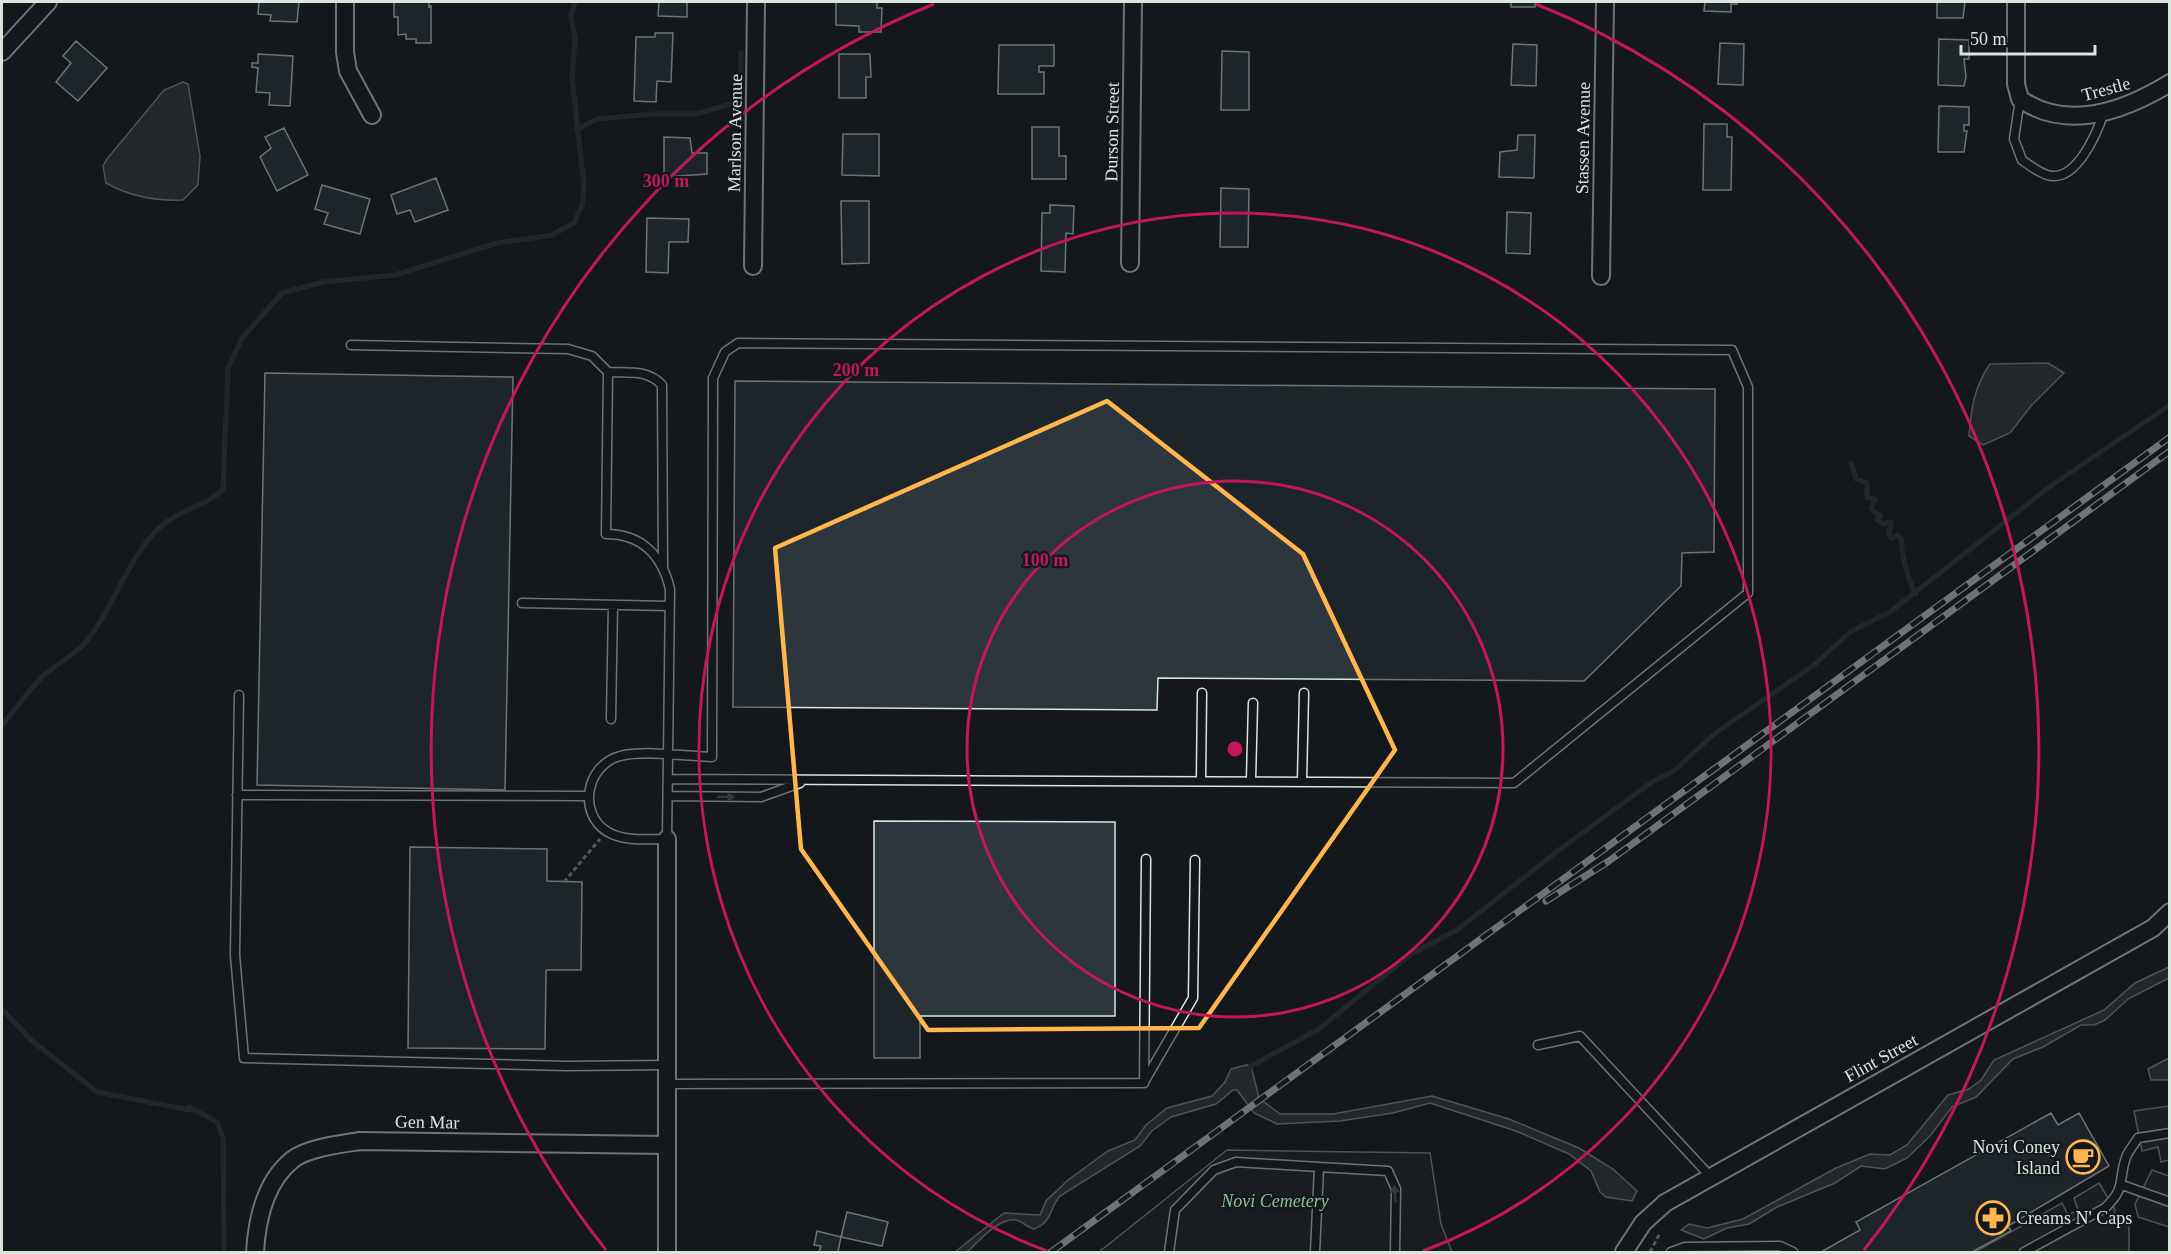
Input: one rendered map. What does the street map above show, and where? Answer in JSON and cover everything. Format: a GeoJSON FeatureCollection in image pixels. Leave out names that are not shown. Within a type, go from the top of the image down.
{"type":"FeatureCollection","features":[{"type":"Feature","properties":{"kind":"street"},"geometry":{"type":"LineString","coordinates":[[2,52],[48,2]]}},
{"type":"Feature","properties":{"kind":"street"},"geometry":{"type":"LineString","coordinates":[[345,2],[345,52],[348,71],[372,115]]}},
{"type":"Feature","properties":{"kind":"street","name":"Marlson Avenue"},"geometry":{"type":"LineString","coordinates":[[753,266],[756,2]]}},
{"type":"Feature","properties":{"kind":"street","name":"Durson Street"},"geometry":{"type":"LineString","coordinates":[[1130,263],[1133,2]]}},
{"type":"Feature","properties":{"kind":"street","name":"Stassen Avenue"},"geometry":{"type":"LineString","coordinates":[[1601,276],[1605,2]]}},
{"type":"Feature","properties":{"kind":"street"},"geometry":{"type":"LineString","coordinates":[[2016,2],[2016,84],[2020,99]]}},
{"type":"Feature","properties":{"kind":"street","name":"Trestle"},"geometry":{"type":"LineString","coordinates":[[2020,99],[2034,109],[2081,116],[2140,101],[2169,83]]}},
{"type":"Feature","properties":{"kind":"street"},"geometry":{"type":"LineString","coordinates":[[667,838],[667,1252]]}},
{"type":"Feature","properties":{"kind":"street","name":"Flint Street"},"geometry":{"type":"LineString","coordinates":[[1624,1252],[1643,1223],[1656,1210],[1710,1176],[2153,928],[2169,912]]}},
{"type":"Feature","properties":{"kind":"street","name":"Gen Mar"},"geometry":{"type":"LineString","coordinates":[[255,1252],[259,1214],[274,1180],[294,1158],[330,1146],[360,1141],[666,1145]]}},
{"type":"Feature","properties":{"kind":"lane"},"geometry":{"type":"LineString","coordinates":[[2020,99],[2014,139],[2022,160],[2048,176],[2064,173],[2086,153],[2104,112]]}},
{"type":"Feature","properties":{"kind":"lane"},"geometry":{"type":"LineString","coordinates":[[608,372],[606,534],[625,536],[644,544],[659,559],[670,588],[669,606],[668,756],[668,778],[668,796],[667,838],[619,837],[606,832],[590,810],[588,796],[597,771],[620,756],[668,756],[712,757],[713,378],[725,352],[738,343],[1732,350],[1748,387],[1748,593],[1514,783],[668,778]]}},
{"type":"Feature","properties":{"kind":"lane"},"geometry":{"type":"LineString","coordinates":[[351,345],[568,349],[592,356],[608,372],[643,373],[657,379],[662,385],[663,568]]}},
{"type":"Feature","properties":{"kind":"lane"},"geometry":{"type":"LineString","coordinates":[[522,603],[669,606]]}},
{"type":"Feature","properties":{"kind":"lane"},"geometry":{"type":"LineString","coordinates":[[611,719],[614,605]]}},
{"type":"Feature","properties":{"kind":"lane"},"geometry":{"type":"LineString","coordinates":[[1201,780],[1202,693]]}},
{"type":"Feature","properties":{"kind":"lane"},"geometry":{"type":"LineString","coordinates":[[1302,781],[1304,693]]}},
{"type":"Feature","properties":{"kind":"lane"},"geometry":{"type":"LineString","coordinates":[[239,695],[236,955],[244,1058],[555,1066],[667,1065]]}},
{"type":"Feature","properties":{"kind":"lane"},"geometry":{"type":"LineString","coordinates":[[1251,780],[1253,703]]}},
{"type":"Feature","properties":{"kind":"lane"},"geometry":{"type":"LineString","coordinates":[[668,796],[761,797],[806,780]]}},
{"type":"Feature","properties":{"kind":"lane"},"geometry":{"type":"LineString","coordinates":[[237,795],[588,796]]}},
{"type":"Feature","properties":{"kind":"lane"},"geometry":{"type":"LineString","coordinates":[[1144,1083],[1146,859]]}},
{"type":"Feature","properties":{"kind":"lane"},"geometry":{"type":"LineString","coordinates":[[1144,1083],[1193,998],[1196,860]]}},
{"type":"Feature","properties":{"kind":"lane"},"geometry":{"type":"LineString","coordinates":[[1538,1044],[1580,1036],[1710,1176]]}},
{"type":"Feature","properties":{"kind":"lane"},"geometry":{"type":"LineString","coordinates":[[666,1084],[1144,1083]]}},
{"type":"Feature","properties":{"kind":"lane"},"geometry":{"type":"LineString","coordinates":[[2024,1252],[2105,1208],[2116,1198],[2122,1185],[2127,1154],[2138,1138],[2169,1133]]}},
{"type":"Feature","properties":{"kind":"lane"},"geometry":{"type":"LineString","coordinates":[[1169,1252],[1175,1210],[1214,1170],[1236,1162],[1388,1171],[1396,1189],[1395,1252]]}},
{"type":"Feature","properties":{"kind":"lane"},"geometry":{"type":"LineString","coordinates":[[1315,1252],[1318,1167]]}},
{"type":"Feature","properties":{"kind":"lane"},"geometry":{"type":"LineString","coordinates":[[2122,1185],[2169,1202]]}},
{"type":"Feature","properties":{"kind":"lane"},"geometry":{"type":"LineString","coordinates":[[1671,1252],[1685,1247],[1780,1246],[1793,1252]]}},
{"type":"Feature","properties":{"kind":"path"},"geometry":{"type":"LineString","coordinates":[[564,882],[606,832]]}},
{"type":"Feature","properties":{"kind":"highlighted area"},"geometry":{"type":"Polygon","coordinates":[[[1107,401],[1303,554],[1395,750],[1199,1028],[928,1030],[801,849],[775,548],[1107,401]]]}},
{"type":"Feature","properties":{"kind":"green space","name":"Novi Cemetery"},"geometry":{"type":"Polygon","coordinates":[[[1227,1150],[1430,1153],[1441,1224],[1452,1252],[1099,1252],[1227,1150]]]}},
{"type":"Feature","properties":{"kind":"shaded area"},"geometry":{"type":"Polygon","coordinates":[[[183,82],[188,84],[200,156],[198,185],[183,200],[173,200],[134,194],[106,183],[103,166],[107,159],[164,90],[183,82]]]}},
{"type":"Feature","properties":{"kind":"shaded area"},"geometry":{"type":"Polygon","coordinates":[[[2048,363],[2064,373],[2031,406],[2010,433],[1983,445],[1969,436],[1974,398],[1980,381],[1990,364],[2048,363]]]}},
{"type":"Feature","properties":{"kind":"shaded area"},"geometry":{"type":"Polygon","coordinates":[[[2169,967],[2169,978],[2128,999],[2105,1020],[2094,1025],[2081,1025],[2043,1047],[2013,1059],[1976,1097],[1952,1107],[1930,1136],[1907,1158],[1885,1169],[1861,1166],[1835,1183],[1777,1207],[1749,1224],[1727,1228],[1704,1239],[1681,1230],[1689,1224],[1707,1228],[1743,1219],[1836,1168],[1870,1154],[1890,1155],[1907,1145],[1948,1095],[1969,1089],[1981,1080],[1994,1060],[2104,1010],[2135,983],[2169,967]]]}},
{"type":"Feature","properties":{"kind":"shaded area"},"geometry":{"type":"Polygon","coordinates":[[[2169,1058],[2169,1080],[2151,1080],[2148,1069],[2169,1058]]]}},
{"type":"Feature","properties":{"kind":"shaded area"},"geometry":{"type":"Polygon","coordinates":[[[1251,1066],[1259,1098],[1280,1114],[1333,1114],[1432,1096],[1509,1119],[1579,1148],[1613,1169],[1637,1191],[1632,1201],[1606,1197],[1600,1192],[1591,1171],[1569,1154],[1516,1131],[1430,1103],[1393,1113],[1340,1121],[1277,1124],[1254,1113],[1237,1090],[1233,1090],[1216,1104],[1171,1117],[1152,1131],[1140,1146],[1060,1196],[1048,1219],[1040,1226],[1034,1229],[1016,1220],[1009,1220],[989,1231],[967,1252],[955,1252],[1004,1213],[1040,1215],[1046,1201],[1068,1180],[1108,1151],[1135,1140],[1146,1125],[1167,1108],[1212,1096],[1225,1082],[1231,1069],[1251,1066]]]}},
{"type":"Feature","properties":{"kind":"shaded area"},"geometry":{"type":"Polygon","coordinates":[[[2169,1106],[2169,1160],[2161,1162],[2158,1147],[2142,1151],[2134,1111],[2169,1106]]]}},
{"type":"Feature","properties":{"kind":"shaded area"},"geometry":{"type":"Polygon","coordinates":[[[2152,1170],[2169,1176],[2169,1227],[2138,1217],[2135,1204],[2152,1170]]]}},
{"type":"Feature","properties":{"kind":"shaded area"},"geometry":{"type":"Polygon","coordinates":[[[2099,1183],[2115,1210],[2113,1224],[2129,1223],[2129,1252],[1975,1252],[2062,1203],[2068,1215],[2078,1210],[2074,1198],[2099,1183]]]}},
{"type":"Feature","properties":{"kind":"building"},"geometry":{"type":"Polygon","coordinates":[[[259,2],[299,2],[297,22],[270,21],[271,15],[258,14],[259,2]]]}},
{"type":"Feature","properties":{"kind":"building"},"geometry":{"type":"Polygon","coordinates":[[[394,2],[429,2],[429,7],[431,6],[431,43],[416,43],[416,39],[406,39],[406,34],[398,35],[398,17],[394,17],[394,2]]]}},
{"type":"Feature","properties":{"kind":"building"},"geometry":{"type":"Polygon","coordinates":[[[659,2],[687,2],[687,17],[658,16],[659,2]]]}},
{"type":"Feature","properties":{"kind":"building"},"geometry":{"type":"Polygon","coordinates":[[[836,2],[877,2],[877,8],[882,8],[881,32],[859,32],[859,26],[836,25],[836,2]]]}},
{"type":"Feature","properties":{"kind":"building"},"geometry":{"type":"Polygon","coordinates":[[[1511,2],[1535,2],[1535,7],[1511,7],[1511,2]]]}},
{"type":"Feature","properties":{"kind":"building"},"geometry":{"type":"Polygon","coordinates":[[[1705,2],[1737,2],[1737,4],[1731,4],[1731,12],[1704,11],[1705,2]]]}},
{"type":"Feature","properties":{"kind":"building"},"geometry":{"type":"Polygon","coordinates":[[[1937,2],[1965,2],[1963,18],[1937,18],[1937,2]]]}},
{"type":"Feature","properties":{"kind":"building"},"geometry":{"type":"Polygon","coordinates":[[[655,33],[673,33],[671,82],[657,81],[656,102],[634,101],[636,37],[655,37],[655,33]]]}},
{"type":"Feature","properties":{"kind":"building"},"geometry":{"type":"Polygon","coordinates":[[[1939,39],[1969,40],[1969,59],[1964,59],[1966,77],[1964,86],[1938,85],[1939,39]]]}},
{"type":"Feature","properties":{"kind":"building"},"geometry":{"type":"Polygon","coordinates":[[[76,41],[107,68],[78,101],[56,82],[71,63],[63,56],[76,41]]]}},
{"type":"Feature","properties":{"kind":"building"},"geometry":{"type":"Polygon","coordinates":[[[1720,43],[1744,44],[1743,85],[1718,84],[1720,43]]]}},
{"type":"Feature","properties":{"kind":"building"},"geometry":{"type":"Polygon","coordinates":[[[1513,44],[1537,45],[1536,86],[1511,85],[1513,44]]]}},
{"type":"Feature","properties":{"kind":"building"},"geometry":{"type":"Polygon","coordinates":[[[999,45],[1054,45],[1054,66],[1039,66],[1039,72],[1044,72],[1044,94],[998,94],[999,45]]]}},
{"type":"Feature","properties":{"kind":"building"},"geometry":{"type":"Polygon","coordinates":[[[1222,51],[1249,52],[1249,110],[1221,110],[1222,51]]]}},
{"type":"Feature","properties":{"kind":"building"},"geometry":{"type":"Polygon","coordinates":[[[258,54],[293,56],[290,106],[269,105],[270,93],[256,92],[258,68],[252,67],[252,63],[258,63],[258,54]]]}},
{"type":"Feature","properties":{"kind":"building"},"geometry":{"type":"Polygon","coordinates":[[[839,54],[870,54],[871,77],[866,77],[866,98],[839,98],[839,54]]]}},
{"type":"Feature","properties":{"kind":"building"},"geometry":{"type":"Polygon","coordinates":[[[1939,106],[1969,107],[1969,125],[1964,125],[1964,131],[1967,131],[1964,152],[1938,152],[1939,106]]]}},
{"type":"Feature","properties":{"kind":"building"},"geometry":{"type":"Polygon","coordinates":[[[1704,124],[1727,124],[1727,137],[1732,137],[1731,190],[1703,190],[1704,124]]]}},
{"type":"Feature","properties":{"kind":"building"},"geometry":{"type":"Polygon","coordinates":[[[1032,127],[1059,127],[1059,156],[1066,156],[1066,179],[1032,179],[1032,127]]]}},
{"type":"Feature","properties":{"kind":"building"},"geometry":{"type":"Polygon","coordinates":[[[284,128],[308,175],[277,191],[260,157],[271,148],[265,137],[284,128]]]}},
{"type":"Feature","properties":{"kind":"building"},"geometry":{"type":"Polygon","coordinates":[[[843,134],[879,134],[879,176],[842,175],[843,134]]]}},
{"type":"Feature","properties":{"kind":"building"},"geometry":{"type":"Polygon","coordinates":[[[1518,135],[1535,135],[1534,178],[1499,177],[1500,152],[1517,150],[1518,135]]]}},
{"type":"Feature","properties":{"kind":"building"},"geometry":{"type":"Polygon","coordinates":[[[664,137],[690,138],[692,153],[707,153],[707,174],[664,177],[664,137]]]}},
{"type":"Feature","properties":{"kind":"building"},"geometry":{"type":"Polygon","coordinates":[[[436,178],[448,210],[415,222],[410,210],[397,214],[391,195],[436,178]]]}},
{"type":"Feature","properties":{"kind":"building"},"geometry":{"type":"Polygon","coordinates":[[[322,185],[370,199],[360,234],[324,224],[328,213],[315,209],[322,185]]]}},
{"type":"Feature","properties":{"kind":"building"},"geometry":{"type":"Polygon","coordinates":[[[1221,188],[1249,189],[1248,247],[1220,247],[1221,188]]]}},
{"type":"Feature","properties":{"kind":"building"},"geometry":{"type":"Polygon","coordinates":[[[841,201],[869,201],[869,263],[842,264],[841,201]]]}},
{"type":"Feature","properties":{"kind":"building"},"geometry":{"type":"Polygon","coordinates":[[[1050,205],[1074,206],[1073,234],[1066,233],[1065,272],[1041,271],[1042,213],[1050,213],[1050,205]]]}},
{"type":"Feature","properties":{"kind":"building"},"geometry":{"type":"Polygon","coordinates":[[[1507,212],[1531,213],[1530,254],[1506,253],[1507,212]]]}},
{"type":"Feature","properties":{"kind":"building"},"geometry":{"type":"Polygon","coordinates":[[[647,218],[689,219],[688,242],[669,242],[668,273],[646,272],[647,218]]]}},
{"type":"Feature","properties":{"kind":"building"},"geometry":{"type":"Polygon","coordinates":[[[265,373],[513,377],[505,790],[257,785],[265,373]]]}},
{"type":"Feature","properties":{"kind":"building"},"geometry":{"type":"Polygon","coordinates":[[[735,381],[1715,389],[1714,552],[1682,553],[1681,586],[1584,681],[1158,678],[1157,710],[733,707],[735,381]]]}},
{"type":"Feature","properties":{"kind":"building"},"geometry":{"type":"Polygon","coordinates":[[[874,821],[1115,822],[1115,1016],[920,1016],[920,1058],[874,1058],[874,821]]]}},
{"type":"Feature","properties":{"kind":"building"},"geometry":{"type":"Polygon","coordinates":[[[410,847],[547,849],[547,881],[582,882],[581,970],[546,970],[545,1049],[408,1048],[410,847]]]}},
{"type":"Feature","properties":{"kind":"building"},"geometry":{"type":"Polygon","coordinates":[[[2051,1113],[2058,1125],[2079,1113],[2109,1166],[2008,1226],[2011,1231],[1972,1252],[1821,1252],[1860,1230],[1856,1222],[2051,1113]]]}},
{"type":"Feature","properties":{"kind":"building"},"geometry":{"type":"Polygon","coordinates":[[[847,1212],[888,1222],[882,1246],[841,1237],[847,1212]]]}},
{"type":"Feature","properties":{"kind":"building"},"geometry":{"type":"Polygon","coordinates":[[[817,1231],[841,1237],[838,1252],[819,1252],[821,1246],[814,1245],[817,1231]]]}},
{"type":"Feature","properties":{"kind":"waterway"},"geometry":{"type":"LineString","coordinates":[[2,726],[43,676],[73,654],[89,638],[129,568],[158,529],[174,517],[208,500],[223,489],[228,368],[242,338],[282,293],[323,282],[395,275],[497,243],[552,235],[574,223],[582,205],[584,186],[572,78],[575,39],[571,16],[575,2]]}},
{"type":"Feature","properties":{"kind":"waterway"},"geometry":{"type":"LineString","coordinates":[[577,129],[597,119],[652,114],[695,114],[735,103],[740,87],[741,53]]}},
{"type":"Feature","properties":{"kind":"waterway"},"geometry":{"type":"LineString","coordinates":[[1249,1071],[1251,1066],[1319,1029],[1411,954],[1457,930],[1559,850],[1652,782],[1675,770],[1714,734],[1814,665],[1850,632],[1890,612],[2052,485],[2170,405]]}},
{"type":"Feature","properties":{"kind":"waterway"},"geometry":{"type":"LineString","coordinates":[[1851,463],[1856,479],[1867,483],[1867,497],[1875,499],[1871,509],[1881,516],[1877,520],[1883,524],[1891,522],[1889,535],[1892,538],[1898,535],[1902,540],[1902,552],[1916,594]]}},
{"type":"Feature","properties":{"kind":"waterway"},"geometry":{"type":"LineString","coordinates":[[2,1009],[31,1040],[97,1092],[190,1110],[189,1107],[217,1122],[223,1138],[224,1252]]}},
{"type":"Feature","properties":{"kind":"railway"},"geometry":{"type":"LineString","coordinates":[[1051,1252],[2170,437]]}},
{"type":"Feature","properties":{"kind":"railway"},"geometry":{"type":"LineString","coordinates":[[1546,901],[1609,861],[2170,451]]}},
{"type":"Feature","properties":{"kind":"place","name":"Novi Coney Island"},"geometry":{"type":"Point","coordinates":[2083,1157]}},
{"type":"Feature","properties":{"kind":"place","name":"Creams N' Caps"},"geometry":{"type":"Point","coordinates":[1993,1218]}}]}
